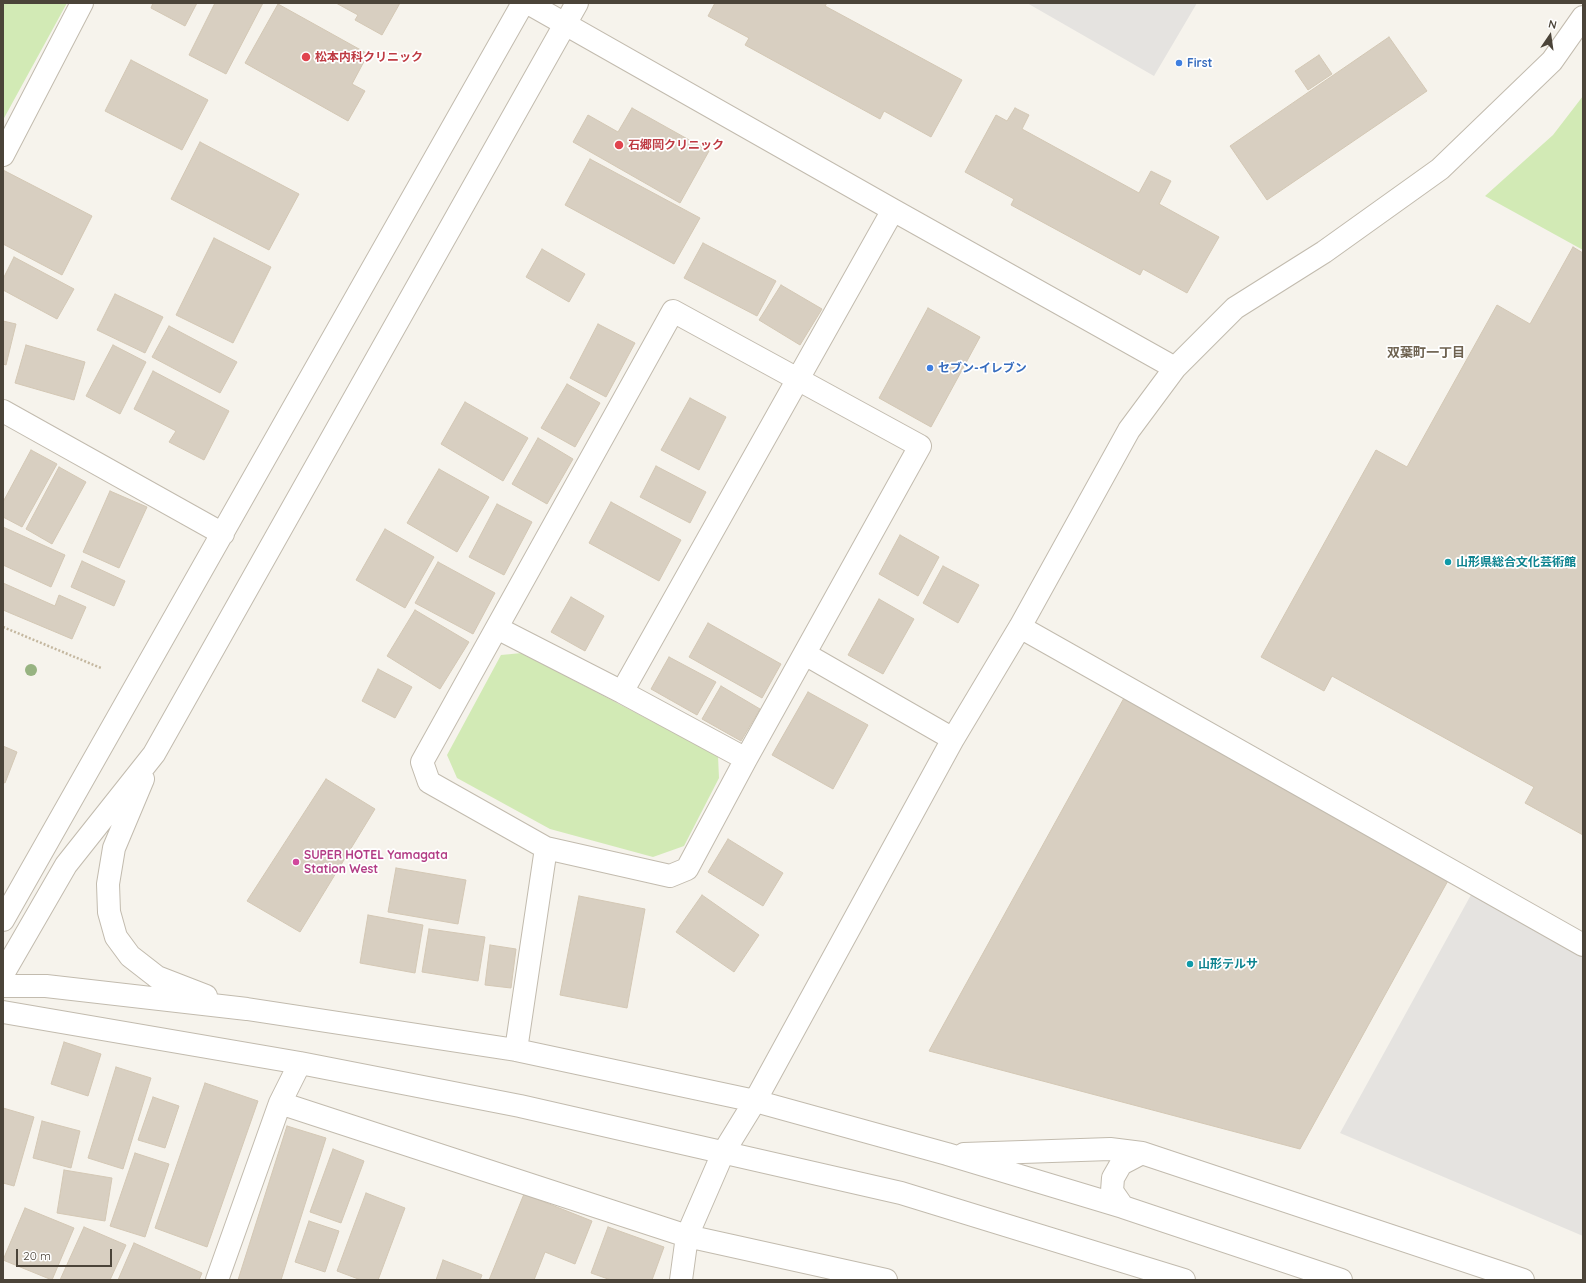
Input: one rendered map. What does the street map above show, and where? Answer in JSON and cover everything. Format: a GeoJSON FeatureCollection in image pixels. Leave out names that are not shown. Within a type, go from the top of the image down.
{"type":"FeatureCollection","features":[{"type":"Feature","properties":{"kind":"street"},"geometry":{"type":"LineString","coordinates":[[3,155],[82,3]]}},
{"type":"Feature","properties":{"kind":"street"},"geometry":{"type":"LineString","coordinates":[[3,920],[523,3]]}},
{"type":"Feature","properties":{"kind":"street"},"geometry":{"type":"LineString","coordinates":[[528,3],[1175,368]]}},
{"type":"Feature","properties":{"kind":"street"},"geometry":{"type":"LineString","coordinates":[[246,1009],[201,995],[156,977],[130,956],[116,937],[109,912],[108,884],[114,848],[154,754],[576,3]]}},
{"type":"Feature","properties":{"kind":"street"},"geometry":{"type":"LineString","coordinates":[[680,1280],[687,1236],[723,1153],[755,1101],[953,739],[1020,627],[1129,430],[1175,368],[1235,308],[1324,252],[1440,169],[1552,61],[1583,17]]}},
{"type":"Feature","properties":{"kind":"street"},"geometry":{"type":"LineString","coordinates":[[622,692],[797,378],[893,210]]}},
{"type":"Feature","properties":{"kind":"street"},"geometry":{"type":"LineString","coordinates":[[674,311],[920,446],[746,759],[687,869],[670,876],[546,848],[429,782],[422,762],[497,628],[674,311]]}},
{"type":"Feature","properties":{"kind":"street"},"geometry":{"type":"LineString","coordinates":[[3,410],[223,534]]}},
{"type":"Feature","properties":{"kind":"street"},"geometry":{"type":"LineString","coordinates":[[1020,627],[1583,945]]}},
{"type":"Feature","properties":{"kind":"street"},"geometry":{"type":"LineString","coordinates":[[497,628],[622,692],[746,759]]}},
{"type":"Feature","properties":{"kind":"street"},"geometry":{"type":"LineString","coordinates":[[805,654],[953,739]]}},
{"type":"Feature","properties":{"kind":"street"},"geometry":{"type":"LineString","coordinates":[[3,974],[66,865],[154,754]]}},
{"type":"Feature","properties":{"kind":"street"},"geometry":{"type":"LineString","coordinates":[[516,1050],[546,848]]}},
{"type":"Feature","properties":{"kind":"street"},"geometry":{"type":"LineString","coordinates":[[3,986],[46,986],[246,1009],[516,1050],[755,1101],[947,1154],[1122,1207],[1341,1280]]}},
{"type":"Feature","properties":{"kind":"street"},"geometry":{"type":"LineString","coordinates":[[3,1012],[300,1063],[520,1106],[901,1193],[1184,1280]]}},
{"type":"Feature","properties":{"kind":"street"},"geometry":{"type":"LineString","coordinates":[[217,1280],[280,1103],[300,1063]]}},
{"type":"Feature","properties":{"kind":"street"},"geometry":{"type":"LineString","coordinates":[[280,1103],[687,1236],[886,1280]]}},
{"type":"Feature","properties":{"kind":"street"},"geometry":{"type":"LineString","coordinates":[[947,1154],[1110,1149],[1142,1153],[1523,1280]]}},
{"type":"Feature","properties":{"kind":"street"},"geometry":{"type":"LineString","coordinates":[[1122,1207],[1112,1191],[1113,1178],[1121,1164],[1142,1153]]}},
{"type":"Feature","properties":{"kind":"path"},"geometry":{"type":"LineString","coordinates":[[3,627],[101,668]]}},
{"type":"Feature","properties":{"kind":"green space"},"geometry":{"type":"Polygon","coordinates":[[[3,3],[67,3],[3,120],[3,3]]]}},
{"type":"Feature","properties":{"kind":"green space"},"geometry":{"type":"Polygon","coordinates":[[[1583,96],[1583,250],[1485,196],[1553,135],[1583,96]]]}},
{"type":"Feature","properties":{"kind":"green space"},"geometry":{"type":"Polygon","coordinates":[[[522,653],[718,756],[719,778],[684,846],[653,857],[550,829],[457,778],[447,755],[501,655],[522,653]]]}},
{"type":"Feature","properties":{"kind":"shaded area"},"geometry":{"type":"Polygon","coordinates":[[[1027,3],[1197,3],[1154,76],[1027,3]]]}},
{"type":"Feature","properties":{"kind":"shaded area"},"geometry":{"type":"Polygon","coordinates":[[[1472,893],[1583,952],[1583,1236],[1340,1133],[1472,893]]]}},
{"type":"Feature","properties":{"kind":"building"},"geometry":{"type":"Polygon","coordinates":[[[153,3],[197,3],[185,26],[151,8],[153,3]]]}},
{"type":"Feature","properties":{"kind":"building"},"geometry":{"type":"Polygon","coordinates":[[[215,3],[263,3],[226,74],[189,55],[215,3]]]}},
{"type":"Feature","properties":{"kind":"building"},"geometry":{"type":"Polygon","coordinates":[[[336,3],[400,3],[382,35],[355,20],[358,15],[336,3]]]}},
{"type":"Feature","properties":{"kind":"building"},"geometry":{"type":"Polygon","coordinates":[[[715,3],[827,3],[825,6],[962,80],[931,137],[884,111],[880,119],[745,45],[749,38],[708,16],[715,3]]]}},
{"type":"Feature","properties":{"kind":"building"},"geometry":{"type":"Polygon","coordinates":[[[278,4],[368,54],[352,84],[365,91],[348,121],[245,63],[278,4]]]}},
{"type":"Feature","properties":{"kind":"building"},"geometry":{"type":"Polygon","coordinates":[[[1389,37],[1427,91],[1267,200],[1230,146],[1389,37]]]}},
{"type":"Feature","properties":{"kind":"building"},"geometry":{"type":"Polygon","coordinates":[[[1319,55],[1332,74],[1308,90],[1295,71],[1319,55]]]}},
{"type":"Feature","properties":{"kind":"building"},"geometry":{"type":"Polygon","coordinates":[[[131,60],[208,100],[182,150],[105,111],[131,60]]]}},
{"type":"Feature","properties":{"kind":"building"},"geometry":{"type":"Polygon","coordinates":[[[632,108],[709,151],[680,203],[573,142],[588,115],[618,132],[632,108]]]}},
{"type":"Feature","properties":{"kind":"building"},"geometry":{"type":"Polygon","coordinates":[[[1015,108],[1029,115],[1022,129],[1139,193],[1151,171],[1171,181],[1159,204],[1219,237],[1187,293],[1143,269],[1140,275],[1011,205],[1014,199],[965,172],[996,115],[1007,121],[1015,108]]]}},
{"type":"Feature","properties":{"kind":"building"},"geometry":{"type":"Polygon","coordinates":[[[200,142],[299,194],[269,250],[171,199],[200,142]]]}},
{"type":"Feature","properties":{"kind":"building"},"geometry":{"type":"Polygon","coordinates":[[[590,159],[700,218],[674,264],[565,205],[590,159]]]}},
{"type":"Feature","properties":{"kind":"building"},"geometry":{"type":"Polygon","coordinates":[[[3,170],[92,216],[62,275],[3,244],[3,170]]]}},
{"type":"Feature","properties":{"kind":"building"},"geometry":{"type":"Polygon","coordinates":[[[214,238],[271,267],[233,343],[176,315],[214,238]]]}},
{"type":"Feature","properties":{"kind":"building"},"geometry":{"type":"Polygon","coordinates":[[[703,243],[776,281],[757,316],[684,278],[703,243]]]}},
{"type":"Feature","properties":{"kind":"building","name":"山形県総合文化芸術館"},"geometry":{"type":"Polygon","coordinates":[[[1573,247],[1583,253],[1583,835],[1525,803],[1534,787],[1332,676],[1324,691],[1261,657],[1376,450],[1407,467],[1497,305],[1530,324],[1573,247]]]}},
{"type":"Feature","properties":{"kind":"building"},"geometry":{"type":"Polygon","coordinates":[[[542,249],[585,274],[569,302],[526,277],[542,249]]]}},
{"type":"Feature","properties":{"kind":"building"},"geometry":{"type":"Polygon","coordinates":[[[14,257],[74,289],[57,319],[3,290],[3,279],[14,257]]]}},
{"type":"Feature","properties":{"kind":"building"},"geometry":{"type":"Polygon","coordinates":[[[781,285],[822,309],[800,345],[759,320],[781,285]]]}},
{"type":"Feature","properties":{"kind":"building"},"geometry":{"type":"Polygon","coordinates":[[[115,294],[163,317],[145,353],[97,330],[115,294]]]}},
{"type":"Feature","properties":{"kind":"building","name":"セブン-イレブン"},"geometry":{"type":"Polygon","coordinates":[[[928,308],[980,337],[931,427],[879,398],[928,308]]]}},
{"type":"Feature","properties":{"kind":"building"},"geometry":{"type":"Polygon","coordinates":[[[3,321],[16,324],[6,365],[3,364],[3,321]]]}},
{"type":"Feature","properties":{"kind":"building"},"geometry":{"type":"Polygon","coordinates":[[[598,324],[635,343],[606,397],[570,378],[598,324]]]}},
{"type":"Feature","properties":{"kind":"building"},"geometry":{"type":"Polygon","coordinates":[[[169,326],[237,362],[220,393],[152,357],[169,326]]]}},
{"type":"Feature","properties":{"kind":"building"},"geometry":{"type":"Polygon","coordinates":[[[26,345],[85,362],[74,400],[15,383],[26,345]]]}},
{"type":"Feature","properties":{"kind":"building"},"geometry":{"type":"Polygon","coordinates":[[[113,345],[146,362],[120,414],[86,396],[113,345]]]}},
{"type":"Feature","properties":{"kind":"building"},"geometry":{"type":"Polygon","coordinates":[[[153,371],[229,411],[204,460],[169,442],[176,431],[134,409],[153,371]]]}},
{"type":"Feature","properties":{"kind":"building"},"geometry":{"type":"Polygon","coordinates":[[[567,384],[600,403],[575,447],[541,428],[567,384]]]}},
{"type":"Feature","properties":{"kind":"building"},"geometry":{"type":"Polygon","coordinates":[[[690,398],[726,417],[699,470],[661,450],[690,398]]]}},
{"type":"Feature","properties":{"kind":"building"},"geometry":{"type":"Polygon","coordinates":[[[465,402],[528,438],[503,481],[441,444],[465,402]]]}},
{"type":"Feature","properties":{"kind":"building"},"geometry":{"type":"Polygon","coordinates":[[[538,438],[573,459],[547,504],[512,484],[538,438]]]}},
{"type":"Feature","properties":{"kind":"building"},"geometry":{"type":"Polygon","coordinates":[[[31,450],[57,464],[22,527],[3,517],[3,502],[31,450]]]}},
{"type":"Feature","properties":{"kind":"building"},"geometry":{"type":"Polygon","coordinates":[[[656,466],[706,492],[690,523],[640,497],[656,466]]]}},
{"type":"Feature","properties":{"kind":"building"},"geometry":{"type":"Polygon","coordinates":[[[59,467],[86,482],[52,544],[26,529],[59,467]]]}},
{"type":"Feature","properties":{"kind":"building"},"geometry":{"type":"Polygon","coordinates":[[[439,469],[489,497],[457,552],[407,523],[439,469]]]}},
{"type":"Feature","properties":{"kind":"building"},"geometry":{"type":"Polygon","coordinates":[[[110,491],[147,507],[119,568],[83,552],[110,491]]]}},
{"type":"Feature","properties":{"kind":"building"},"geometry":{"type":"Polygon","coordinates":[[[611,502],[681,540],[659,581],[589,543],[611,502]]]}},
{"type":"Feature","properties":{"kind":"building"},"geometry":{"type":"Polygon","coordinates":[[[497,504],[532,522],[504,575],[469,557],[497,504]]]}},
{"type":"Feature","properties":{"kind":"building"},"geometry":{"type":"Polygon","coordinates":[[[3,527],[65,555],[51,587],[3,565],[3,527]]]}},
{"type":"Feature","properties":{"kind":"building"},"geometry":{"type":"Polygon","coordinates":[[[385,529],[434,557],[405,608],[356,580],[385,529]]]}},
{"type":"Feature","properties":{"kind":"building"},"geometry":{"type":"Polygon","coordinates":[[[900,535],[939,557],[918,596],[879,574],[900,535]]]}},
{"type":"Feature","properties":{"kind":"building"},"geometry":{"type":"Polygon","coordinates":[[[82,561],[125,581],[114,606],[71,587],[82,561]]]}},
{"type":"Feature","properties":{"kind":"building"},"geometry":{"type":"Polygon","coordinates":[[[438,562],[495,593],[473,634],[415,603],[438,562]]]}},
{"type":"Feature","properties":{"kind":"building"},"geometry":{"type":"Polygon","coordinates":[[[943,566],[979,585],[958,623],[923,603],[943,566]]]}},
{"type":"Feature","properties":{"kind":"building"},"geometry":{"type":"Polygon","coordinates":[[[3,583],[55,606],[59,595],[86,607],[72,639],[3,610],[3,583]]]}},
{"type":"Feature","properties":{"kind":"building"},"geometry":{"type":"Polygon","coordinates":[[[571,597],[604,616],[585,651],[551,632],[571,597]]]}},
{"type":"Feature","properties":{"kind":"building"},"geometry":{"type":"Polygon","coordinates":[[[879,599],[914,619],[883,674],[848,655],[879,599]]]}},
{"type":"Feature","properties":{"kind":"building"},"geometry":{"type":"Polygon","coordinates":[[[415,610],[469,642],[440,689],[387,656],[415,610]]]}},
{"type":"Feature","properties":{"kind":"building"},"geometry":{"type":"Polygon","coordinates":[[[708,623],[781,664],[762,698],[689,657],[708,623]]]}},
{"type":"Feature","properties":{"kind":"building"},"geometry":{"type":"Polygon","coordinates":[[[669,657],[716,682],[697,715],[651,689],[669,657]]]}},
{"type":"Feature","properties":{"kind":"building"},"geometry":{"type":"Polygon","coordinates":[[[378,669],[412,687],[395,718],[362,701],[378,669]]]}},
{"type":"Feature","properties":{"kind":"building"},"geometry":{"type":"Polygon","coordinates":[[[721,686],[760,709],[741,741],[702,719],[721,686]]]}},
{"type":"Feature","properties":{"kind":"building"},"geometry":{"type":"Polygon","coordinates":[[[808,692],[868,725],[833,789],[772,755],[808,692]]]}},
{"type":"Feature","properties":{"kind":"building","name":"山形テルサ"},"geometry":{"type":"Polygon","coordinates":[[[1124,698],[1450,877],[1300,1149],[929,1051],[1124,698]]]}},
{"type":"Feature","properties":{"kind":"building"},"geometry":{"type":"Polygon","coordinates":[[[3,746],[17,752],[5,783],[3,782],[3,746]]]}},
{"type":"Feature","properties":{"kind":"building"},"geometry":{"type":"Polygon","coordinates":[[[326,779],[375,809],[300,932],[247,901],[326,779]]]}},
{"type":"Feature","properties":{"kind":"building"},"geometry":{"type":"Polygon","coordinates":[[[728,839],[783,873],[763,906],[708,872],[728,839]]]}},
{"type":"Feature","properties":{"kind":"building"},"geometry":{"type":"Polygon","coordinates":[[[396,868],[466,880],[458,924],[388,912],[396,868]]]}},
{"type":"Feature","properties":{"kind":"building"},"geometry":{"type":"Polygon","coordinates":[[[702,895],[759,935],[734,972],[676,932],[702,895]]]}},
{"type":"Feature","properties":{"kind":"building"},"geometry":{"type":"Polygon","coordinates":[[[579,896],[645,909],[627,1008],[560,995],[579,896]]]}},
{"type":"Feature","properties":{"kind":"building"},"geometry":{"type":"Polygon","coordinates":[[[368,915],[423,925],[415,973],[360,963],[368,915]]]}},
{"type":"Feature","properties":{"kind":"building"},"geometry":{"type":"Polygon","coordinates":[[[429,929],[485,937],[478,981],[422,972],[429,929]]]}},
{"type":"Feature","properties":{"kind":"building"},"geometry":{"type":"Polygon","coordinates":[[[490,945],[516,949],[511,988],[485,985],[490,945]]]}},
{"type":"Feature","properties":{"kind":"building"},"geometry":{"type":"Polygon","coordinates":[[[64,1042],[101,1054],[88,1096],[51,1084],[64,1042]]]}},
{"type":"Feature","properties":{"kind":"building"},"geometry":{"type":"Polygon","coordinates":[[[116,1067],[151,1078],[123,1169],[88,1158],[116,1067]]]}},
{"type":"Feature","properties":{"kind":"building"},"geometry":{"type":"Polygon","coordinates":[[[205,1083],[258,1101],[207,1247],[155,1228],[205,1083]]]}},
{"type":"Feature","properties":{"kind":"building"},"geometry":{"type":"Polygon","coordinates":[[[153,1097],[179,1106],[165,1148],[138,1140],[153,1097]]]}},
{"type":"Feature","properties":{"kind":"building"},"geometry":{"type":"Polygon","coordinates":[[[3,1108],[34,1117],[14,1186],[3,1183],[3,1108]]]}},
{"type":"Feature","properties":{"kind":"building"},"geometry":{"type":"Polygon","coordinates":[[[42,1121],[80,1131],[71,1168],[33,1158],[42,1121]]]}},
{"type":"Feature","properties":{"kind":"building"},"geometry":{"type":"Polygon","coordinates":[[[287,1126],[326,1138],[281,1280],[238,1280],[287,1126]]]}},
{"type":"Feature","properties":{"kind":"building"},"geometry":{"type":"Polygon","coordinates":[[[333,1149],[364,1161],[341,1223],[310,1212],[333,1149]]]}},
{"type":"Feature","properties":{"kind":"building"},"geometry":{"type":"Polygon","coordinates":[[[135,1153],[169,1164],[145,1237],[110,1226],[135,1153]]]}},
{"type":"Feature","properties":{"kind":"building"},"geometry":{"type":"Polygon","coordinates":[[[64,1170],[112,1178],[105,1221],[57,1213],[64,1170]]]}},
{"type":"Feature","properties":{"kind":"building"},"geometry":{"type":"Polygon","coordinates":[[[366,1193],[405,1208],[378,1280],[361,1280],[337,1271],[366,1193]]]}},
{"type":"Feature","properties":{"kind":"building"},"geometry":{"type":"Polygon","coordinates":[[[524,1194],[592,1221],[575,1264],[545,1252],[534,1280],[489,1280],[524,1194]]]}},
{"type":"Feature","properties":{"kind":"building"},"geometry":{"type":"Polygon","coordinates":[[[25,1208],[74,1228],[52,1280],[3,1260],[25,1208]]]}},
{"type":"Feature","properties":{"kind":"building"},"geometry":{"type":"Polygon","coordinates":[[[309,1221],[339,1231],[325,1272],[295,1262],[309,1221]]]}},
{"type":"Feature","properties":{"kind":"building"},"geometry":{"type":"Polygon","coordinates":[[[84,1227],[126,1245],[110,1280],[60,1280],[84,1227]]]}},
{"type":"Feature","properties":{"kind":"building"},"geometry":{"type":"Polygon","coordinates":[[[608,1227],[664,1247],[652,1280],[611,1280],[591,1273],[608,1227]]]}},
{"type":"Feature","properties":{"kind":"building"},"geometry":{"type":"Polygon","coordinates":[[[134,1243],[202,1273],[199,1280],[118,1280],[134,1243]]]}},
{"type":"Feature","properties":{"kind":"building"},"geometry":{"type":"Polygon","coordinates":[[[443,1260],[482,1275],[480,1280],[436,1280],[443,1260]]]}},
{"type":"Feature","properties":{"kind":"place","name":"松本内科クリニック"},"geometry":{"type":"Point","coordinates":[306,57]}},
{"type":"Feature","properties":{"kind":"place","name":"First"},"geometry":{"type":"Point","coordinates":[1179,63]}},
{"type":"Feature","properties":{"kind":"place","name":"石郷岡クリニック"},"geometry":{"type":"Point","coordinates":[619,145]}},
{"type":"Feature","properties":{"kind":"place","name":"セブン-イレブン"},"geometry":{"type":"Point","coordinates":[930,368]}},
{"type":"Feature","properties":{"kind":"place","name":"山形県総合文化芸術館"},"geometry":{"type":"Point","coordinates":[1448,562]}},
{"type":"Feature","properties":{"kind":"place","name":"SUPER HOTEL Yamagata Station West"},"geometry":{"type":"Point","coordinates":[296,862]}},
{"type":"Feature","properties":{"kind":"place","name":"山形テルサ"},"geometry":{"type":"Point","coordinates":[1190,964]}},
{"type":"Feature","properties":{"kind":"district","name":"双葉町一丁目"},"geometry":{"type":"Point","coordinates":[1426,353]}}]}
